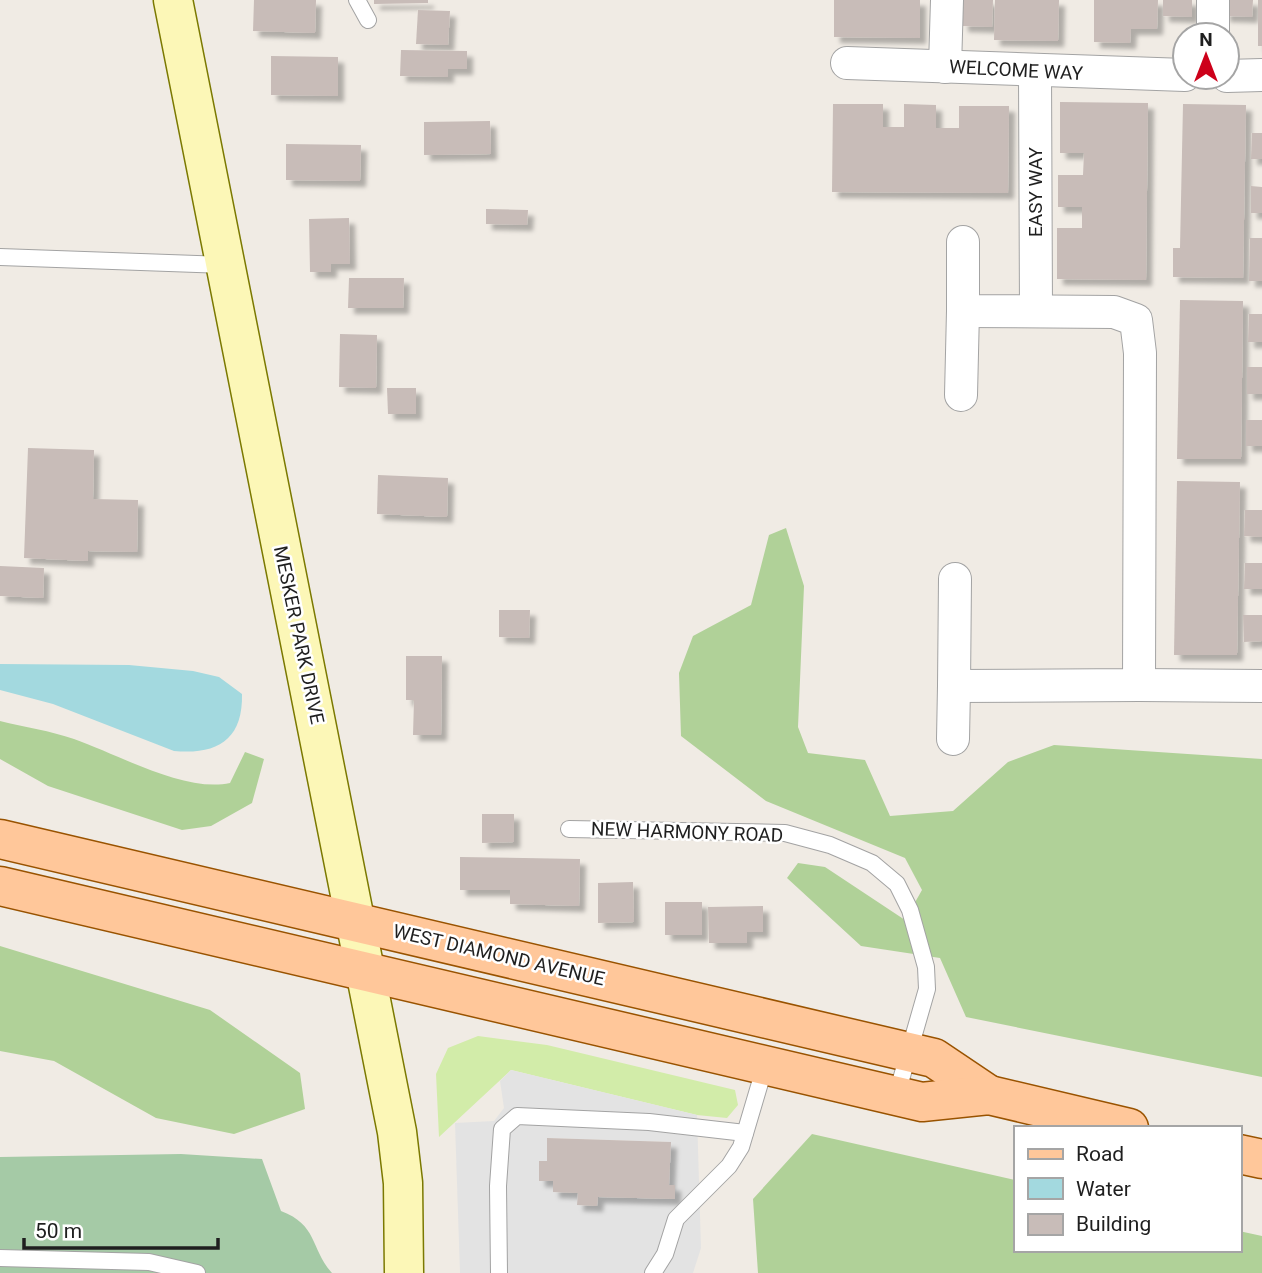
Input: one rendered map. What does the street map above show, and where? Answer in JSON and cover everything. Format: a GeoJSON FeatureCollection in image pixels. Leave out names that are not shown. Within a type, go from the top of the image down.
{"type":"FeatureCollection","features":[{"type":"Feature","properties":{"kind":"main road","name":"WEST DIAMOND AVENUE"},"geometry":{"type":"LineString","coordinates":[[0,839],[358,922],[913,1039],[933,1058],[989,1095]]}},
{"type":"Feature","properties":{"kind":"main road","name":"WEST DIAMOND AVENUE"},"geometry":{"type":"LineString","coordinates":[[0,886],[895,1097],[922,1102],[989,1095],[1121,1126]]}},
{"type":"Feature","properties":{"kind":"main road"},"geometry":{"type":"LineString","coordinates":[[1241,1154],[1262,1159]]}},
{"type":"Feature","properties":{"kind":"street","name":"MESKER PARK DRIVE"},"geometry":{"type":"LineString","coordinates":[[173,0],[368,973],[399,1145],[403,1183],[404,1273]]}},
{"type":"Feature","properties":{"kind":"street"},"geometry":{"type":"LineString","coordinates":[[946,67],[947,0]]}},
{"type":"Feature","properties":{"kind":"street"},"geometry":{"type":"LineString","coordinates":[[1213,0],[1213,21]]}},
{"type":"Feature","properties":{"kind":"street","name":"WELCOME WAY"},"geometry":{"type":"LineString","coordinates":[[846,64],[1171,75]]}},
{"type":"Feature","properties":{"kind":"street","name":"EASY WAY"},"geometry":{"type":"LineString","coordinates":[[1035,72],[1035,311]]}},
{"type":"Feature","properties":{"kind":"street"},"geometry":{"type":"LineString","coordinates":[[1241,76],[1262,75]]}},
{"type":"Feature","properties":{"kind":"street"},"geometry":{"type":"LineString","coordinates":[[961,395],[963,242]]}},
{"type":"Feature","properties":{"kind":"street"},"geometry":{"type":"LineString","coordinates":[[963,311],[1114,312],[1136,320],[1140,353],[1139,685]]}},
{"type":"Feature","properties":{"kind":"street"},"geometry":{"type":"LineString","coordinates":[[953,739],[955,579]]}},
{"type":"Feature","properties":{"kind":"street"},"geometry":{"type":"LineString","coordinates":[[954,686],[1262,686]]}},
{"type":"Feature","properties":{"kind":"lane"},"geometry":{"type":"LineString","coordinates":[[358,0],[368,20]]}},
{"type":"Feature","properties":{"kind":"lane"},"geometry":{"type":"LineString","coordinates":[[0,257],[225,265]]}},
{"type":"Feature","properties":{"kind":"lane","name":"NEW HARMONY ROAD"},"geometry":{"type":"LineString","coordinates":[[569,829],[785,833],[830,845],[872,863],[897,884],[923,952],[927,989],[895,1097]]}},
{"type":"Feature","properties":{"kind":"lane"},"geometry":{"type":"LineString","coordinates":[[653,1273],[665,1254],[676,1219],[729,1166],[741,1147],[765,1066]]}},
{"type":"Feature","properties":{"kind":"lane"},"geometry":{"type":"LineString","coordinates":[[499,1273],[498,1185],[502,1129],[517,1116],[649,1122],[745,1133]]}},
{"type":"Feature","properties":{"kind":"lane"},"geometry":{"type":"LineString","coordinates":[[0,1258],[149,1262],[197,1273]]}},
{"type":"Feature","properties":{"kind":"green space"},"geometry":{"type":"Polygon","coordinates":[[[786,528],[804,586],[798,727],[808,753],[865,760],[890,816],[953,811],[1008,762],[1054,745],[1262,759],[1262,1077],[966,1017],[940,958],[861,946],[787,878],[798,863],[825,867],[905,920],[922,890],[905,858],[766,801],[681,736],[679,673],[693,636],[751,605],[769,535],[786,528]]]}},
{"type":"Feature","properties":{"kind":"green space"},"geometry":{"type":"Polygon","coordinates":[[[0,721],[65,736],[172,777],[212,785],[230,783],[245,752],[264,759],[252,803],[211,826],[182,830],[48,786],[0,759],[0,721]]]}},
{"type":"Feature","properties":{"kind":"green space"},"geometry":{"type":"Polygon","coordinates":[[[0,946],[210,1010],[300,1073],[305,1109],[234,1134],[156,1118],[54,1061],[0,1051],[0,946]]]}},
{"type":"Feature","properties":{"kind":"green space"},"geometry":{"type":"Polygon","coordinates":[[[478,1036],[547,1045],[735,1090],[738,1105],[727,1118],[697,1115],[511,1070],[439,1137],[436,1074],[448,1048],[478,1036]]]}},
{"type":"Feature","properties":{"kind":"green space"},"geometry":{"type":"Polygon","coordinates":[[[812,1134],[1014,1180],[1014,1252],[1241,1252],[1241,1231],[1262,1236],[1262,1273],[758,1273],[753,1199],[812,1134]]]}},
{"type":"Feature","properties":{"kind":"green space"},"geometry":{"type":"Polygon","coordinates":[[[181,1154],[262,1159],[281,1211],[308,1230],[332,1273],[0,1273],[0,1157],[181,1154]]]}},
{"type":"Feature","properties":{"kind":"shaded area"},"geometry":{"type":"Polygon","coordinates":[[[511,1070],[697,1115],[701,1248],[693,1273],[460,1273],[455,1123],[494,1121],[504,1108],[500,1081],[511,1070]],[[548,1138],[547,1161],[539,1161],[539,1181],[553,1181],[553,1192],[578,1193],[578,1205],[597,1206],[598,1197],[675,1199],[675,1185],[669,1185],[670,1142],[548,1138]]]}},
{"type":"Feature","properties":{"kind":"water"},"geometry":{"type":"Polygon","coordinates":[[[0,664],[129,665],[193,671],[219,677],[242,694],[241,710],[232,733],[215,747],[189,752],[174,751],[53,704],[0,690],[0,664]]]}},
{"type":"Feature","properties":{"kind":"building"},"geometry":{"type":"Polygon","coordinates":[[[254,0],[316,0],[315,33],[253,31],[254,0]]]}},
{"type":"Feature","properties":{"kind":"building"},"geometry":{"type":"Polygon","coordinates":[[[374,0],[428,0],[428,3],[374,4],[374,0]]]}},
{"type":"Feature","properties":{"kind":"building"},"geometry":{"type":"Polygon","coordinates":[[[834,0],[920,0],[920,38],[834,37],[834,0]]]}},
{"type":"Feature","properties":{"kind":"building"},"geometry":{"type":"Polygon","coordinates":[[[962,0],[993,0],[992,27],[962,26],[962,0]]]}},
{"type":"Feature","properties":{"kind":"building"},"geometry":{"type":"Polygon","coordinates":[[[995,0],[1059,0],[1058,41],[994,40],[995,0]]]}},
{"type":"Feature","properties":{"kind":"building"},"geometry":{"type":"Polygon","coordinates":[[[1094,0],[1158,0],[1157,29],[1131,29],[1130,43],[1094,42],[1094,0]]]}},
{"type":"Feature","properties":{"kind":"building"},"geometry":{"type":"Polygon","coordinates":[[[1163,0],[1192,0],[1192,17],[1163,16],[1163,0]]]}},
{"type":"Feature","properties":{"kind":"building"},"geometry":{"type":"Polygon","coordinates":[[[1224,0],[1253,0],[1252,17],[1224,16],[1224,0]]]}},
{"type":"Feature","properties":{"kind":"building"},"geometry":{"type":"Polygon","coordinates":[[[1258,0],[1262,0],[1262,46],[1258,46],[1258,0]]]}},
{"type":"Feature","properties":{"kind":"building"},"geometry":{"type":"Polygon","coordinates":[[[418,10],[450,11],[448,45],[416,44],[418,10]]]}},
{"type":"Feature","properties":{"kind":"building"},"geometry":{"type":"Polygon","coordinates":[[[401,50],[467,51],[467,69],[448,69],[448,77],[400,76],[401,50]]]}},
{"type":"Feature","properties":{"kind":"building"},"geometry":{"type":"Polygon","coordinates":[[[271,56],[338,57],[338,96],[271,95],[271,56]]]}},
{"type":"Feature","properties":{"kind":"building"},"geometry":{"type":"Polygon","coordinates":[[[1060,102],[1148,103],[1146,280],[1057,279],[1057,228],[1082,228],[1082,207],[1058,207],[1058,175],[1083,175],[1084,153],[1060,153],[1060,102]]]}},
{"type":"Feature","properties":{"kind":"building"},"geometry":{"type":"Polygon","coordinates":[[[833,104],[883,104],[883,127],[904,127],[904,104],[936,105],[936,128],[959,128],[959,106],[1009,106],[1008,193],[832,192],[833,104]]]}},
{"type":"Feature","properties":{"kind":"building"},"geometry":{"type":"Polygon","coordinates":[[[1183,104],[1246,105],[1243,278],[1173,277],[1173,248],[1180,248],[1183,104]]]}},
{"type":"Feature","properties":{"kind":"building"},"geometry":{"type":"Polygon","coordinates":[[[490,121],[491,154],[424,155],[424,122],[490,121]]]}},
{"type":"Feature","properties":{"kind":"building"},"geometry":{"type":"Polygon","coordinates":[[[1252,133],[1262,133],[1262,159],[1251,159],[1252,133]]]}},
{"type":"Feature","properties":{"kind":"building"},"geometry":{"type":"Polygon","coordinates":[[[286,144],[361,145],[360,181],[286,180],[286,144]]]}},
{"type":"Feature","properties":{"kind":"building"},"geometry":{"type":"Polygon","coordinates":[[[1251,186],[1262,187],[1262,213],[1251,213],[1251,186]]]}},
{"type":"Feature","properties":{"kind":"building"},"geometry":{"type":"Polygon","coordinates":[[[486,209],[528,210],[527,225],[486,224],[486,209]]]}},
{"type":"Feature","properties":{"kind":"building"},"geometry":{"type":"Polygon","coordinates":[[[349,218],[350,264],[331,264],[331,272],[310,272],[309,219],[349,218]]]}},
{"type":"Feature","properties":{"kind":"building"},"geometry":{"type":"Polygon","coordinates":[[[1250,238],[1262,238],[1262,281],[1249,281],[1250,238]]]}},
{"type":"Feature","properties":{"kind":"building"},"geometry":{"type":"Polygon","coordinates":[[[349,278],[404,278],[403,308],[348,308],[349,278]]]}},
{"type":"Feature","properties":{"kind":"building"},"geometry":{"type":"Polygon","coordinates":[[[1180,300],[1243,301],[1241,459],[1177,459],[1180,300]]]}},
{"type":"Feature","properties":{"kind":"building"},"geometry":{"type":"Polygon","coordinates":[[[1249,314],[1262,314],[1262,342],[1248,342],[1249,314]]]}},
{"type":"Feature","properties":{"kind":"building"},"geometry":{"type":"Polygon","coordinates":[[[340,334],[377,335],[376,388],[339,387],[340,334]]]}},
{"type":"Feature","properties":{"kind":"building"},"geometry":{"type":"Polygon","coordinates":[[[1247,367],[1262,367],[1262,394],[1247,394],[1247,367]]]}},
{"type":"Feature","properties":{"kind":"building"},"geometry":{"type":"Polygon","coordinates":[[[387,388],[416,388],[416,414],[388,414],[387,388]]]}},
{"type":"Feature","properties":{"kind":"building"},"geometry":{"type":"Polygon","coordinates":[[[1246,420],[1262,420],[1262,446],[1246,446],[1246,420]]]}},
{"type":"Feature","properties":{"kind":"building"},"geometry":{"type":"Polygon","coordinates":[[[28,448],[94,450],[93,499],[138,500],[137,552],[88,551],[88,561],[24,558],[28,448]]]}},
{"type":"Feature","properties":{"kind":"building"},"geometry":{"type":"Polygon","coordinates":[[[378,475],[448,478],[447,517],[377,514],[378,475]]]}},
{"type":"Feature","properties":{"kind":"building"},"geometry":{"type":"Polygon","coordinates":[[[1177,481],[1240,482],[1237,655],[1174,655],[1177,481]]]}},
{"type":"Feature","properties":{"kind":"building"},"geometry":{"type":"Polygon","coordinates":[[[1245,510],[1262,510],[1262,537],[1244,536],[1245,510]]]}},
{"type":"Feature","properties":{"kind":"building"},"geometry":{"type":"Polygon","coordinates":[[[1245,563],[1262,563],[1262,589],[1244,589],[1245,563]]]}},
{"type":"Feature","properties":{"kind":"building"},"geometry":{"type":"Polygon","coordinates":[[[0,566],[44,568],[43,598],[0,596],[0,566]]]}},
{"type":"Feature","properties":{"kind":"building"},"geometry":{"type":"Polygon","coordinates":[[[499,610],[530,610],[529,638],[499,637],[499,610]]]}},
{"type":"Feature","properties":{"kind":"building"},"geometry":{"type":"Polygon","coordinates":[[[1243,615],[1262,615],[1262,641],[1244,642],[1243,615]]]}},
{"type":"Feature","properties":{"kind":"building"},"geometry":{"type":"Polygon","coordinates":[[[406,656],[442,656],[441,735],[413,735],[414,700],[406,700],[406,656]]]}},
{"type":"Feature","properties":{"kind":"building"},"geometry":{"type":"Polygon","coordinates":[[[482,814],[514,814],[514,842],[482,843],[482,814]]]}},
{"type":"Feature","properties":{"kind":"building"},"geometry":{"type":"Polygon","coordinates":[[[460,857],[580,859],[579,906],[510,904],[510,890],[460,890],[460,857]]]}},
{"type":"Feature","properties":{"kind":"building"},"geometry":{"type":"Polygon","coordinates":[[[633,882],[634,922],[598,923],[598,883],[633,882]]]}},
{"type":"Feature","properties":{"kind":"building"},"geometry":{"type":"Polygon","coordinates":[[[665,902],[702,902],[702,935],[665,935],[665,902]]]}},
{"type":"Feature","properties":{"kind":"building"},"geometry":{"type":"Polygon","coordinates":[[[763,906],[763,932],[747,932],[747,943],[709,943],[708,907],[763,906]]]}},
{"type":"Feature","properties":{"kind":"building"},"geometry":{"type":"Polygon","coordinates":[[[547,1138],[671,1142],[669,1185],[675,1185],[675,1199],[598,1197],[597,1206],[577,1205],[578,1193],[553,1192],[553,1181],[539,1181],[539,1161],[547,1161],[547,1138]]]}}]}
